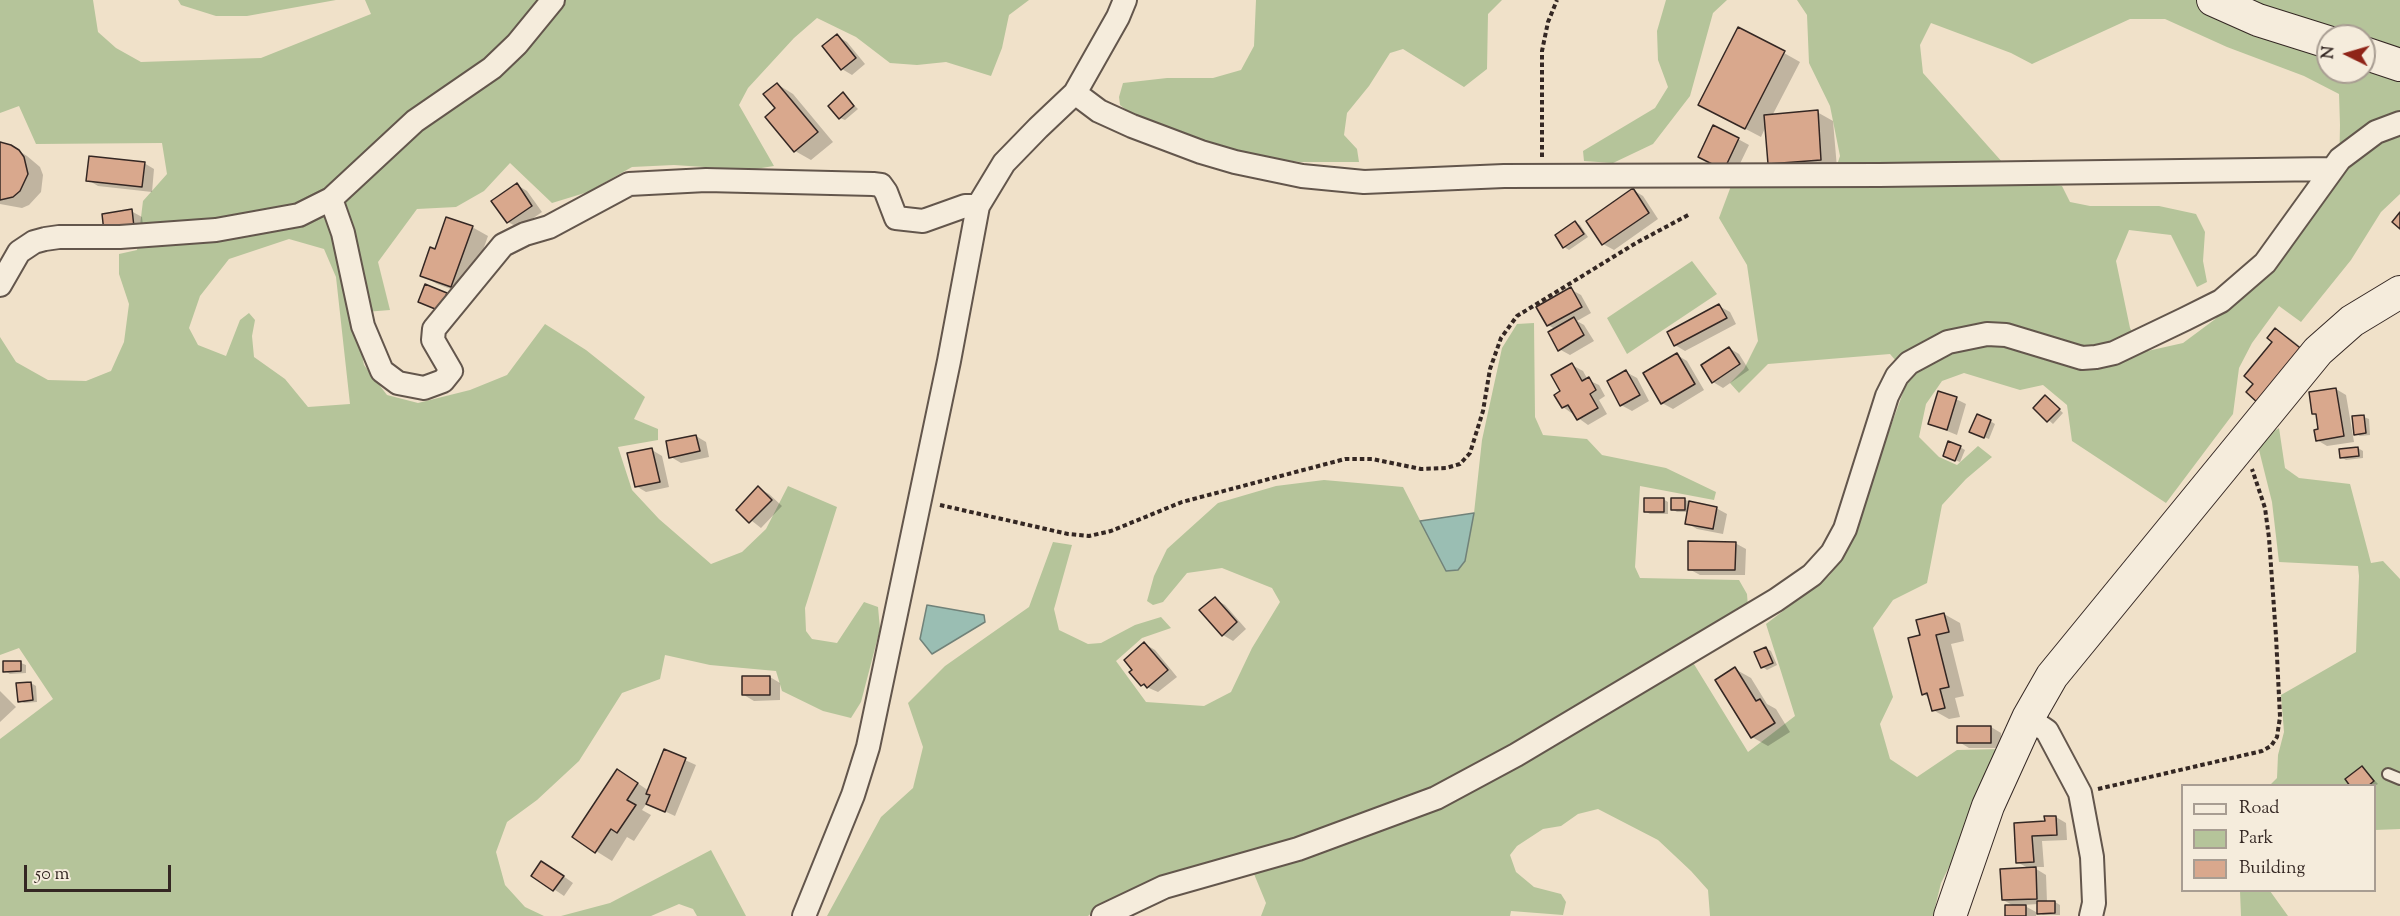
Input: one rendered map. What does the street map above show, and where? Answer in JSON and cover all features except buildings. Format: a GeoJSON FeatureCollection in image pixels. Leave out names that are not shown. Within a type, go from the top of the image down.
{"type":"FeatureCollection","features":[{"type":"Feature","properties":{"kind":"street"},"geometry":{"type":"LineString","coordinates":[[0,285],[19,252],[45,239],[120,237],[216,230],[299,215],[331,199],[415,121],[492,68],[517,44],[553,0]]}},
{"type":"Feature","properties":{"kind":"street"},"geometry":{"type":"LineString","coordinates":[[804,916],[853,795],[868,747],[949,361],[978,206],[1005,163],[1075,93],[1118,17],[1125,0]]}},
{"type":"Feature","properties":{"kind":"street"},"geometry":{"type":"LineString","coordinates":[[2213,0],[2258,20],[2316,38]]}},
{"type":"Feature","properties":{"kind":"street"},"geometry":{"type":"LineString","coordinates":[[2376,57],[2400,65]]}},
{"type":"Feature","properties":{"kind":"street"},"geometry":{"type":"LineString","coordinates":[[1075,93],[1099,111],[1159,138],[1235,162],[1302,176],[1364,182],[1541,176],[1879,175],[2332,169]]}},
{"type":"Feature","properties":{"kind":"street"},"geometry":{"type":"LineString","coordinates":[[1103,916],[1164,887],[1298,849],[1436,798],[1516,755],[1767,606],[1812,575],[1832,553],[1845,529],[1887,396],[1897,376],[1909,363],[1948,342],[1987,334],[2006,335],[2082,358],[2114,353],[2221,301],[2265,263],[2340,159],[2376,132],[2400,123]]}},
{"type":"Feature","properties":{"kind":"street"},"geometry":{"type":"LineString","coordinates":[[331,199],[343,232],[363,326],[382,371],[398,383],[424,388],[443,381],[451,371],[433,340],[434,329],[503,245],[525,234],[549,227],[628,184],[696,180],[881,185],[896,218],[923,221],[965,206],[978,206]]}},
{"type":"Feature","properties":{"kind":"street"},"geometry":{"type":"LineString","coordinates":[[1950,916],[1988,806],[2028,718],[2052,676],[2318,351],[2352,321],[2400,292]]}},
{"type":"Feature","properties":{"kind":"street"},"geometry":{"type":"LineString","coordinates":[[2028,718],[2047,732],[2080,793],[2092,857],[2094,903],[2091,916]]}},
{"type":"Feature","properties":{"kind":"lane"},"geometry":{"type":"LineString","coordinates":[[2388,774],[2400,779]]}},
{"type":"Feature","properties":{"kind":"path"},"geometry":{"type":"LineString","coordinates":[[1541,176],[1542,51],[1548,22],[1557,0]]}},
{"type":"Feature","properties":{"kind":"path"},"geometry":{"type":"LineString","coordinates":[[919,500],[1068,534],[1089,536],[1111,531],[1182,502],[1345,459],[1372,459],[1421,469],[1446,468],[1460,464],[1470,453],[1483,411],[1490,369],[1500,338],[1517,316],[1636,243],[1690,214]]}},
{"type":"Feature","properties":{"kind":"path"},"geometry":{"type":"LineString","coordinates":[[2080,793],[2262,751],[2271,746],[2277,737],[2280,717],[2277,636],[2265,508],[2256,477],[2247,459],[2237,449]]}},
{"type":"Feature","properties":{"kind":"green space"},"geometry":{"type":"Polygon","coordinates":[[[0,0],[93,0],[98,32],[116,48],[141,62],[261,58],[371,14],[365,0],[1029,0],[1009,15],[1002,48],[991,76],[946,62],[917,65],[890,63],[856,37],[817,18],[794,38],[748,88],[739,105],[774,166],[749,170],[674,165],[632,167],[588,192],[552,203],[510,163],[484,191],[456,207],[417,209],[378,262],[390,310],[365,312],[357,328],[364,365],[387,395],[418,403],[470,390],[507,375],[545,324],[586,350],[645,397],[634,419],[658,429],[658,440],[618,447],[632,490],[659,519],[711,564],[742,552],[766,529],[788,486],[837,507],[805,608],[806,631],[812,639],[837,643],[864,602],[878,607],[880,629],[861,702],[851,718],[823,711],[782,691],[776,671],[710,665],[665,655],[660,679],[622,693],[579,761],[537,800],[507,822],[496,852],[505,885],[525,907],[544,916],[0,916],[0,739],[53,699],[19,648],[0,655],[0,337],[16,362],[48,380],[86,381],[111,371],[124,342],[129,304],[119,274],[119,254],[137,250],[143,201],[167,174],[162,143],[36,144],[19,106],[0,113],[0,0]],[[289,239],[229,259],[200,296],[189,328],[198,345],[226,356],[240,320],[249,313],[255,320],[252,336],[254,357],[285,379],[308,407],[350,404],[336,277],[324,249],[289,239]]]}},
{"type":"Feature","properties":{"kind":"green space"},"geometry":{"type":"Polygon","coordinates":[[[178,0],[336,0],[247,16],[216,16],[181,5],[178,0]]]}},
{"type":"Feature","properties":{"kind":"green space"},"geometry":{"type":"Polygon","coordinates":[[[1256,0],[1502,0],[1488,14],[1487,69],[1464,87],[1403,49],[1390,53],[1369,86],[1347,113],[1344,135],[1357,149],[1359,162],[1300,162],[1224,152],[1139,120],[1120,105],[1119,97],[1123,83],[1167,78],[1213,78],[1241,70],[1254,46],[1256,0]]]}},
{"type":"Feature","properties":{"kind":"green space"},"geometry":{"type":"Polygon","coordinates":[[[1666,0],[1727,0],[1713,13],[1690,96],[1653,144],[1613,163],[1584,161],[1583,151],[1655,108],[1668,87],[1658,60],[1657,31],[1666,0]]]}},
{"type":"Feature","properties":{"kind":"green space"},"geometry":{"type":"Polygon","coordinates":[[[1797,0],[2400,0],[2400,194],[2381,212],[2351,260],[2301,322],[2279,306],[2252,343],[2239,368],[2233,414],[2166,503],[2072,441],[2067,405],[2043,385],[2020,390],[1964,373],[1942,381],[1926,404],[1919,437],[1939,457],[1957,465],[1978,446],[1992,457],[1966,479],[1942,505],[1927,583],[1893,600],[1873,628],[1893,697],[1880,724],[1890,759],[1917,777],[1957,750],[2001,749],[1967,831],[1941,883],[1933,916],[1710,916],[1708,890],[1691,871],[1658,840],[1598,809],[1578,814],[1561,826],[1543,829],[1517,846],[1510,855],[1516,872],[1534,887],[1561,894],[1566,902],[1563,915],[1511,911],[1510,916],[1261,916],[1266,903],[1254,874],[1250,854],[1101,905],[1088,916],[827,916],[881,817],[913,788],[923,747],[908,703],[945,666],[1029,607],[1053,542],[1072,545],[1054,609],[1059,630],[1088,644],[1101,643],[1135,625],[1161,617],[1171,628],[1142,638],[1116,661],[1146,702],[1204,706],[1231,692],[1252,648],[1280,602],[1272,588],[1222,568],[1187,573],[1163,602],[1153,605],[1147,601],[1154,576],[1167,549],[1218,503],[1276,486],[1324,480],[1403,487],[1446,571],[1458,570],[1465,561],[1474,513],[1482,440],[1502,348],[1517,324],[1534,323],[1535,417],[1543,435],[1587,439],[1602,455],[1666,468],[1716,492],[1714,500],[1640,486],[1635,567],[1640,578],[1739,580],[1747,594],[1748,607],[1681,643],[1748,752],[1795,716],[1766,624],[1829,576],[1844,556],[1909,376],[1890,354],[1768,364],[1739,393],[1730,383],[1744,369],[1758,341],[1747,265],[1719,218],[1731,186],[1832,180],[1840,156],[1830,106],[1809,63],[1807,15],[1797,0]],[[2130,19],[2032,64],[2011,53],[1931,23],[1920,45],[1923,73],[2019,181],[2062,186],[2070,202],[2090,206],[2159,206],[2196,214],[2205,232],[2203,261],[2207,282],[2197,287],[2171,235],[2129,230],[2116,261],[2130,328],[2143,352],[2183,343],[2214,320],[2264,274],[2328,197],[2339,176],[2339,94],[2320,84],[2376,84],[2376,24],[2316,24],[2316,82],[2227,47],[2165,19],[2130,19]]]}},
{"type":"Feature","properties":{"kind":"green space"},"geometry":{"type":"Polygon","coordinates":[[[1692,261],[1717,294],[1627,354],[1607,318],[1692,261]]]}},
{"type":"Feature","properties":{"kind":"green space"},"geometry":{"type":"Polygon","coordinates":[[[2279,428],[2285,468],[2299,478],[2350,484],[2371,563],[2383,561],[2400,579],[2400,829],[2376,830],[2376,784],[2271,784],[2277,778],[2278,755],[2284,732],[2281,695],[2356,652],[2359,576],[2358,566],[2279,562],[2272,502],[2257,442],[2279,428]]]}},
{"type":"Feature","properties":{"kind":"green space"},"geometry":{"type":"Polygon","coordinates":[[[711,850],[746,916],[697,916],[693,909],[679,904],[651,916],[561,916],[610,903],[711,850]]]}},
{"type":"Feature","properties":{"kind":"green space"},"geometry":{"type":"Polygon","coordinates":[[[2240,892],[2271,892],[2288,916],[2241,916],[2240,892]]]}},
{"type":"Feature","properties":{"kind":"water"},"geometry":{"type":"Polygon","coordinates":[[[1474,513],[1465,561],[1458,570],[1446,571],[1420,521],[1474,513]]]}},
{"type":"Feature","properties":{"kind":"water"},"geometry":{"type":"Polygon","coordinates":[[[927,605],[984,615],[985,622],[932,654],[920,639],[927,605]]]}}]}
